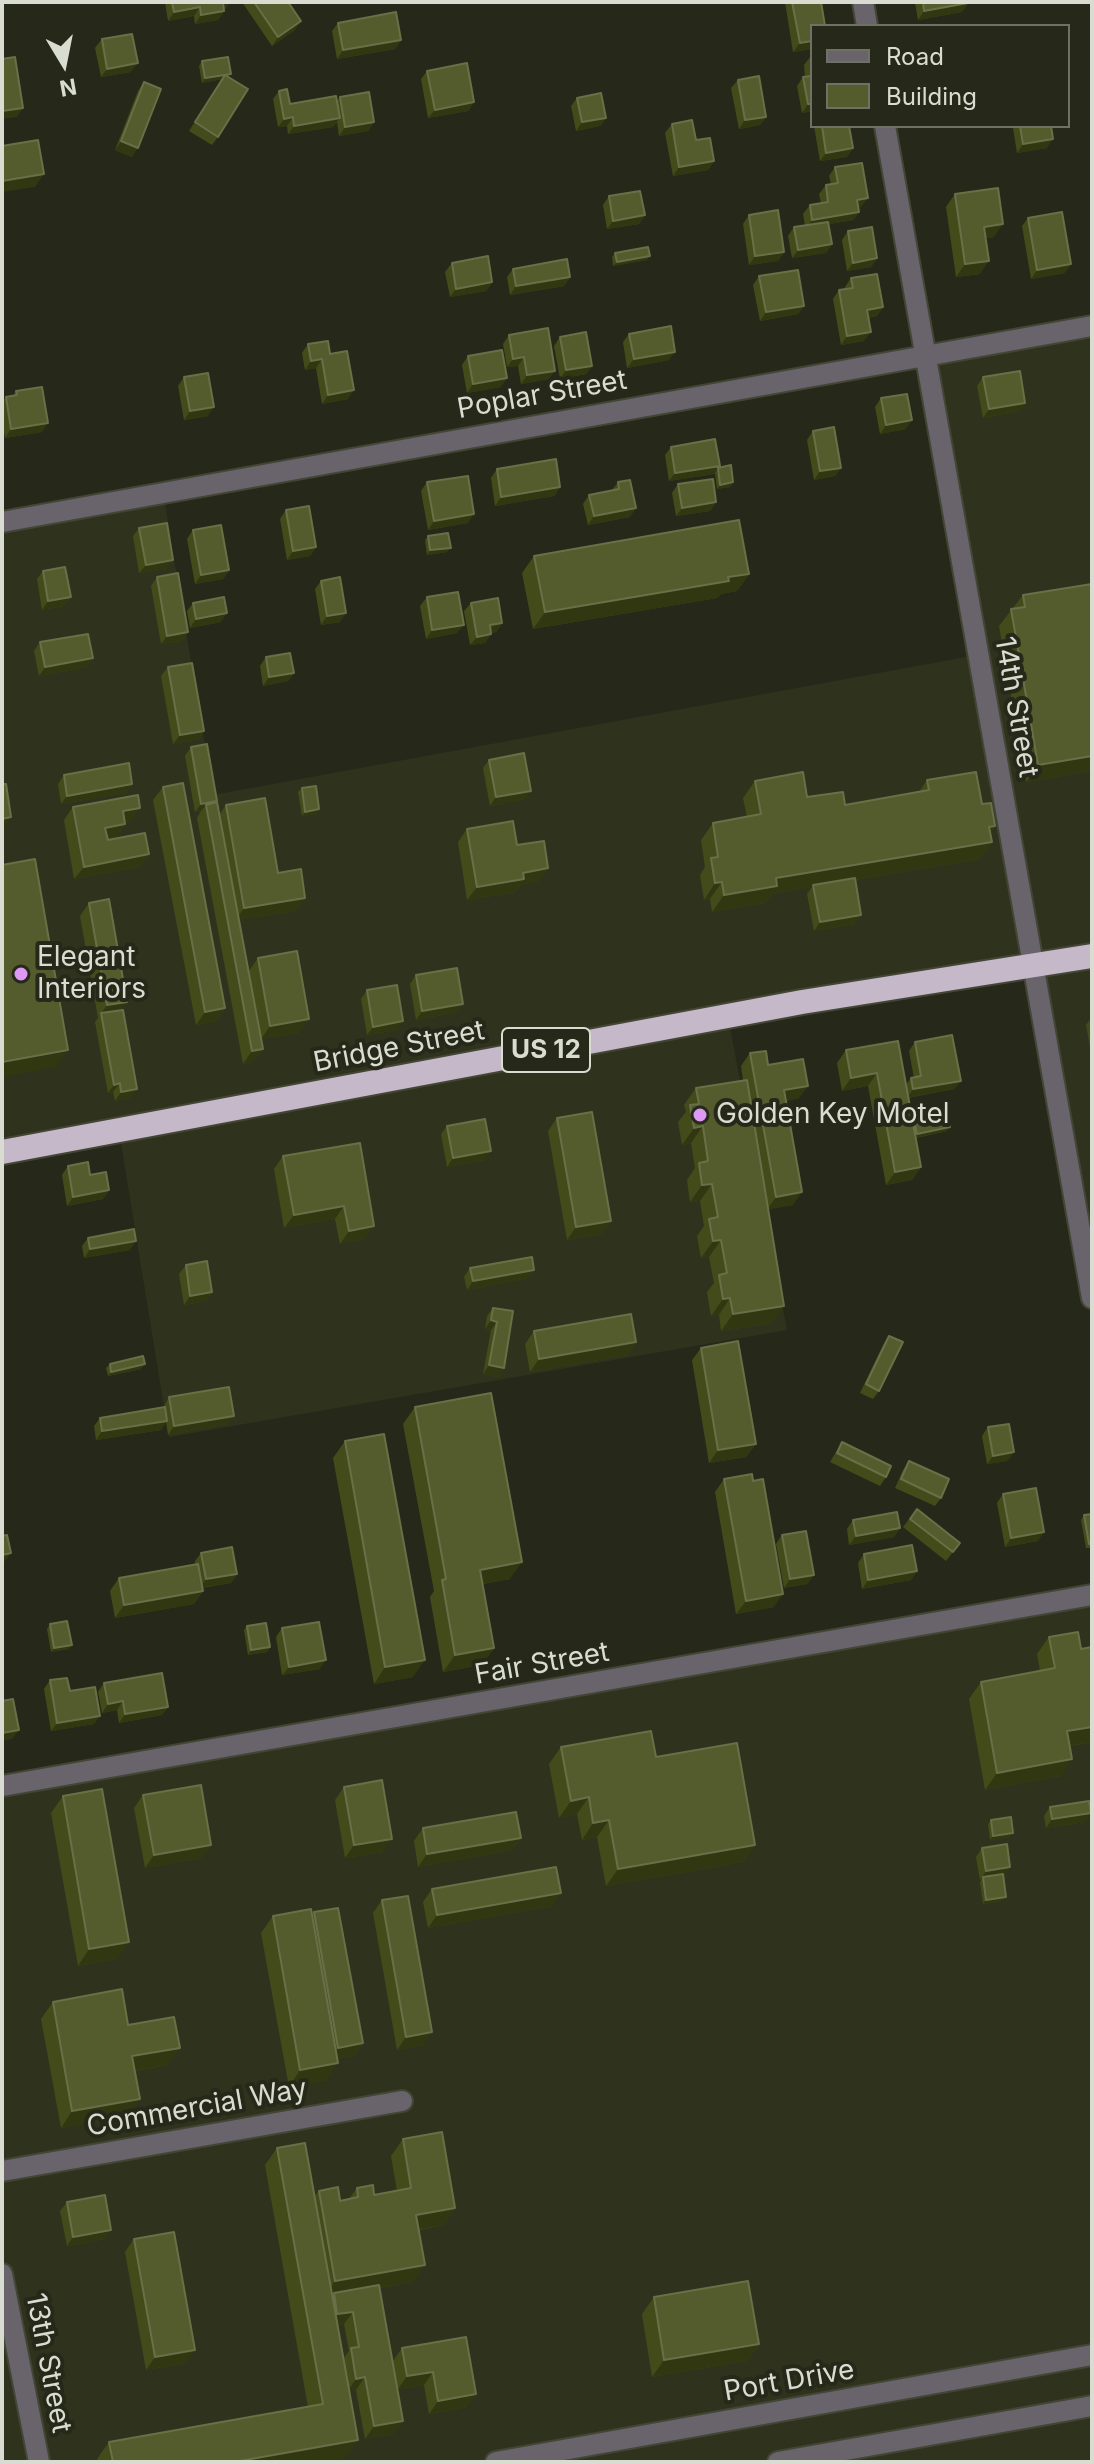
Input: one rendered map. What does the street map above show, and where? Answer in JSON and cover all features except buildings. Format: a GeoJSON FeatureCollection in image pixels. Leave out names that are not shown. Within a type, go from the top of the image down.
{"type":"FeatureCollection","features":[{"type":"Feature","properties":{"kind":"highway","name":"Bridge Street"},"geometry":{"type":"LineString","coordinates":[[2,1152],[802,1002],[1092,956]]}},
{"type":"Feature","properties":{"kind":"street"},"geometry":{"type":"LineString","coordinates":[[863,2],[867,24]]}},
{"type":"Feature","properties":{"kind":"street","name":"14th Street"},"geometry":{"type":"LineString","coordinates":[[885,128],[1092,1298]]}},
{"type":"Feature","properties":{"kind":"street","name":"Poplar Street"},"geometry":{"type":"LineString","coordinates":[[2,522],[1092,326]]}},
{"type":"Feature","properties":{"kind":"street","name":"Fair Street"},"geometry":{"type":"LineString","coordinates":[[2,1786],[1092,1595]]}},
{"type":"Feature","properties":{"kind":"street","name":"Commercial Way"},"geometry":{"type":"LineString","coordinates":[[2,2171],[402,2101]]}},
{"type":"Feature","properties":{"kind":"street","name":"13th Street"},"geometry":{"type":"LineString","coordinates":[[2,2274],[39,2462]]}},
{"type":"Feature","properties":{"kind":"street","name":"Port Drive"},"geometry":{"type":"LineString","coordinates":[[496,2462],[1092,2355]]}},
{"type":"Feature","properties":{"kind":"street"},"geometry":{"type":"LineString","coordinates":[[778,2462],[1092,2406]]}},
{"type":"Feature","properties":{"kind":"shaded area"},"geometry":{"type":"Polygon","coordinates":[[[1092,326],[1092,1275],[1034,967],[728,1017],[787,1330],[169,1437],[119,1131],[2,1152],[2,522],[163,492],[213,795],[977,655],[925,355],[1092,326]]]}},
{"type":"Feature","properties":{"kind":"shaded area"},"geometry":{"type":"Polygon","coordinates":[[[1092,1595],[1092,2462],[2,2462],[2,1786],[1092,1595]]]}},
{"type":"Feature","properties":{"kind":"place","name":"Elegant Interiors"},"geometry":{"type":"Point","coordinates":[21,974]}},
{"type":"Feature","properties":{"kind":"place","name":"Golden Key Motel"},"geometry":{"type":"Point","coordinates":[700,1115]}}]}
